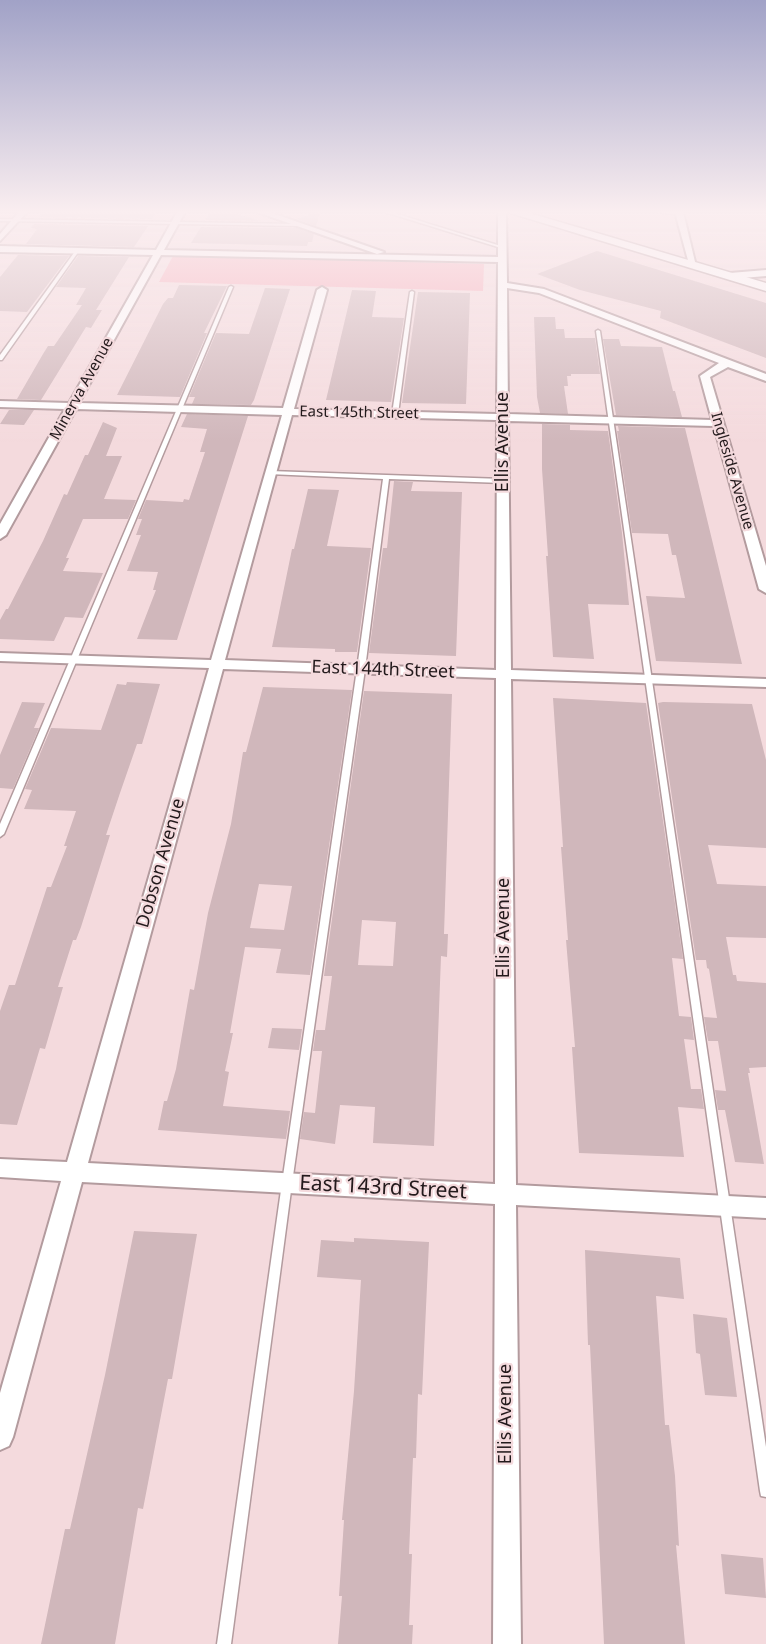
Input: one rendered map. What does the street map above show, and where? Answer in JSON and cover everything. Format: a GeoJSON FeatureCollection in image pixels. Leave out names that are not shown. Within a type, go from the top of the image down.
{"type":"FeatureCollection","features":[{"type":"Feature","properties":{"kind":"street","name":"Minerva Avenue"},"geometry":{"type":"LineString","coordinates":[[0,535],[137,289]]}},
{"type":"Feature","properties":{"kind":"street","name":"Ellis Avenue"},"geometry":{"type":"LineString","coordinates":[[502,289],[507,1644]]}},
{"type":"Feature","properties":{"kind":"street"},"geometry":{"type":"LineString","coordinates":[[526,289],[541,291],[766,378]]}},
{"type":"Feature","properties":{"kind":"street","name":"Dobson Avenue"},"geometry":{"type":"LineString","coordinates":[[0,1437],[322,290]]}},
{"type":"Feature","properties":{"kind":"street","name":"Ingleside Avenue"},"geometry":{"type":"LineString","coordinates":[[727,363],[705,376],[766,589]]}},
{"type":"Feature","properties":{"kind":"street","name":"East 145th Street"},"geometry":{"type":"LineString","coordinates":[[0,404],[718,423]]}},
{"type":"Feature","properties":{"kind":"street","name":"East 144th Street"},"geometry":{"type":"LineString","coordinates":[[0,657],[766,683]]}},
{"type":"Feature","properties":{"kind":"street","name":"East 143rd Street"},"geometry":{"type":"LineString","coordinates":[[0,1168],[766,1208]]}},
{"type":"Feature","properties":{"kind":"lane"},"geometry":{"type":"LineString","coordinates":[[0,359],[50,289]]}},
{"type":"Feature","properties":{"kind":"lane"},"geometry":{"type":"LineString","coordinates":[[0,834],[230,289]]}},
{"type":"Feature","properties":{"kind":"lane"},"geometry":{"type":"LineString","coordinates":[[395,414],[412,292]]}},
{"type":"Feature","properties":{"kind":"lane"},"geometry":{"type":"LineString","coordinates":[[598,332],[766,1491]]}},
{"type":"Feature","properties":{"kind":"lane"},"geometry":{"type":"LineString","coordinates":[[270,473],[503,481]]}},
{"type":"Feature","properties":{"kind":"lane"},"geometry":{"type":"LineString","coordinates":[[224,1644],[286,1183],[361,669],[386,477]]}},
{"type":"Feature","properties":{"kind":"shaded area"},"geometry":{"type":"Polygon","coordinates":[[[401,289],[483,289],[483,291],[401,289]]]}},
{"type":"Feature","properties":{"kind":"building"},"geometry":{"type":"Polygon","coordinates":[[[0,289],[44,289],[27,312],[0,311],[0,289]]]}},
{"type":"Feature","properties":{"kind":"building"},"geometry":{"type":"Polygon","coordinates":[[[86,289],[109,289],[96,310],[102,310],[91,328],[86,327],[41,400],[17,399],[48,346],[54,346],[82,305],[76,305],[86,289]]]}},
{"type":"Feature","properties":{"kind":"building"},"geometry":{"type":"Polygon","coordinates":[[[177,289],[226,289],[204,333],[207,333],[180,397],[117,395],[163,304],[168,298],[173,298],[177,289]]]}},
{"type":"Feature","properties":{"kind":"building"},"geometry":{"type":"Polygon","coordinates":[[[265,289],[290,289],[251,405],[192,404],[195,397],[189,397],[216,333],[249,334],[265,289]]]}},
{"type":"Feature","properties":{"kind":"building"},"geometry":{"type":"Polygon","coordinates":[[[577,289],[720,289],[766,303],[766,358],[660,318],[661,311],[577,289]]]}},
{"type":"Feature","properties":{"kind":"building"},"geometry":{"type":"Polygon","coordinates":[[[352,290],[376,291],[372,317],[404,318],[391,402],[326,400],[352,290]]]}},
{"type":"Feature","properties":{"kind":"building"},"geometry":{"type":"Polygon","coordinates":[[[418,292],[470,293],[466,404],[402,403],[418,292]]]}},
{"type":"Feature","properties":{"kind":"building"},"geometry":{"type":"Polygon","coordinates":[[[534,317],[555,317],[556,329],[564,329],[565,338],[595,338],[600,374],[567,376],[568,386],[564,386],[568,414],[540,413],[537,397],[534,317]]]}},
{"type":"Feature","properties":{"kind":"building"},"geometry":{"type":"Polygon","coordinates":[[[603,339],[619,339],[621,346],[662,347],[682,417],[616,415],[603,339]]]}},
{"type":"Feature","properties":{"kind":"building"},"geometry":{"type":"Polygon","coordinates":[[[9,410],[34,410],[24,425],[0,424],[9,410]]]}},
{"type":"Feature","properties":{"kind":"building"},"geometry":{"type":"Polygon","coordinates":[[[187,414],[248,416],[177,640],[137,639],[156,590],[153,590],[158,572],[127,571],[141,535],[136,535],[142,519],[138,519],[146,500],[183,502],[184,499],[189,500],[205,452],[200,452],[207,429],[181,427],[187,414]]]}},
{"type":"Feature","properties":{"kind":"building"},"geometry":{"type":"Polygon","coordinates":[[[103,422],[117,428],[106,456],[122,456],[104,499],[136,500],[128,519],[83,519],[66,558],[69,558],[63,571],[103,573],[83,618],[65,617],[54,641],[0,639],[0,620],[8,609],[64,494],[67,495],[103,422]]]}},
{"type":"Feature","properties":{"kind":"building"},"geometry":{"type":"Polygon","coordinates":[[[542,424],[570,425],[570,430],[608,431],[629,605],[588,604],[594,659],[553,657],[546,556],[548,556],[542,469],[542,424]]]}},
{"type":"Feature","properties":{"kind":"building"},"geometry":{"type":"Polygon","coordinates":[[[618,426],[685,428],[742,664],[656,661],[646,596],[685,598],[676,555],[672,555],[668,534],[632,533],[618,426]]]}},
{"type":"Feature","properties":{"kind":"building"},"geometry":{"type":"Polygon","coordinates":[[[394,481],[413,482],[411,491],[462,492],[456,656],[369,653],[383,548],[387,548],[394,481]]]}},
{"type":"Feature","properties":{"kind":"building"},"geometry":{"type":"Polygon","coordinates":[[[308,489],[339,490],[327,546],[371,548],[357,652],[272,647],[292,549],[294,549],[308,489]]]}},
{"type":"Feature","properties":{"kind":"building"},"geometry":{"type":"Polygon","coordinates":[[[127,682],[160,684],[142,744],[137,744],[120,793],[106,835],[110,835],[81,927],[76,940],[73,940],[58,987],[63,987],[45,1049],[40,1048],[17,1125],[0,1124],[0,1011],[9,985],[15,985],[47,887],[51,887],[67,846],[64,846],[76,811],[24,809],[32,790],[25,789],[51,728],[101,730],[117,684],[126,685],[127,682]]]}},
{"type":"Feature","properties":{"kind":"building"},"geometry":{"type":"Polygon","coordinates":[[[263,687],[352,690],[310,975],[276,973],[281,949],[245,947],[230,1033],[233,1033],[225,1071],[229,1072],[223,1106],[290,1111],[286,1139],[158,1130],[164,1101],[167,1101],[176,1069],[190,989],[194,990],[208,913],[231,824],[243,752],[246,752],[263,687]],[[259,884],[250,928],[284,930],[292,886],[259,884]]]}},
{"type":"Feature","properties":{"kind":"building"},"geometry":{"type":"Polygon","coordinates":[[[364,691],[452,694],[444,934],[448,934],[447,957],[441,956],[434,1146],[373,1143],[375,1107],[340,1105],[335,1144],[300,1139],[304,1112],[315,1113],[322,1051],[313,1051],[316,1030],[325,1030],[332,976],[324,976],[364,691]],[[362,920],[358,965],[393,966],[396,922],[362,920]]]}},
{"type":"Feature","properties":{"kind":"building"},"geometry":{"type":"Polygon","coordinates":[[[553,698],[646,703],[683,959],[672,958],[679,1016],[691,1017],[694,1040],[684,1039],[691,1089],[701,1089],[704,1109],[678,1107],[684,1157],[579,1153],[572,1047],[575,1047],[566,940],[568,940],[553,698]]]}},
{"type":"Feature","properties":{"kind":"building"},"geometry":{"type":"Polygon","coordinates":[[[22,702],[45,703],[34,728],[39,728],[13,789],[0,788],[0,755],[22,702]]]}},
{"type":"Feature","properties":{"kind":"building"},"geometry":{"type":"Polygon","coordinates":[[[658,703],[752,704],[766,760],[766,848],[708,845],[717,884],[766,886],[766,938],[726,937],[733,975],[736,975],[737,981],[766,983],[766,1067],[749,1068],[750,1073],[748,1073],[764,1164],[735,1162],[725,1110],[718,1110],[715,1090],[726,1091],[718,1041],[708,1041],[704,1017],[717,1018],[706,960],[696,960],[658,703]]]}},
{"type":"Feature","properties":{"kind":"building"},"geometry":{"type":"Polygon","coordinates":[[[272,1028],[302,1029],[299,1050],[268,1048],[272,1028]]]}},
{"type":"Feature","properties":{"kind":"building"},"geometry":{"type":"Polygon","coordinates":[[[134,1231],[197,1234],[172,1379],[168,1379],[143,1509],[138,1508],[115,1644],[41,1644],[65,1529],[70,1529],[105,1375],[134,1231]]]}},
{"type":"Feature","properties":{"kind":"building"},"geometry":{"type":"Polygon","coordinates":[[[354,1238],[429,1242],[422,1395],[418,1394],[416,1458],[413,1458],[409,1554],[412,1554],[409,1625],[413,1625],[412,1644],[338,1644],[342,1596],[339,1596],[344,1520],[342,1520],[361,1280],[317,1277],[321,1240],[354,1242],[354,1238]]]}},
{"type":"Feature","properties":{"kind":"building"},"geometry":{"type":"Polygon","coordinates":[[[585,1250],[680,1258],[684,1299],[656,1296],[665,1425],[669,1425],[675,1476],[679,1546],[676,1545],[685,1644],[604,1644],[585,1250]]]}},
{"type":"Feature","properties":{"kind":"building"},"geometry":{"type":"Polygon","coordinates":[[[693,1314],[727,1318],[737,1397],[705,1395],[700,1354],[696,1353],[693,1314]]]}},
{"type":"Feature","properties":{"kind":"building"},"geometry":{"type":"Polygon","coordinates":[[[721,1554],[763,1558],[766,1598],[725,1594],[721,1554]]]}}]}
